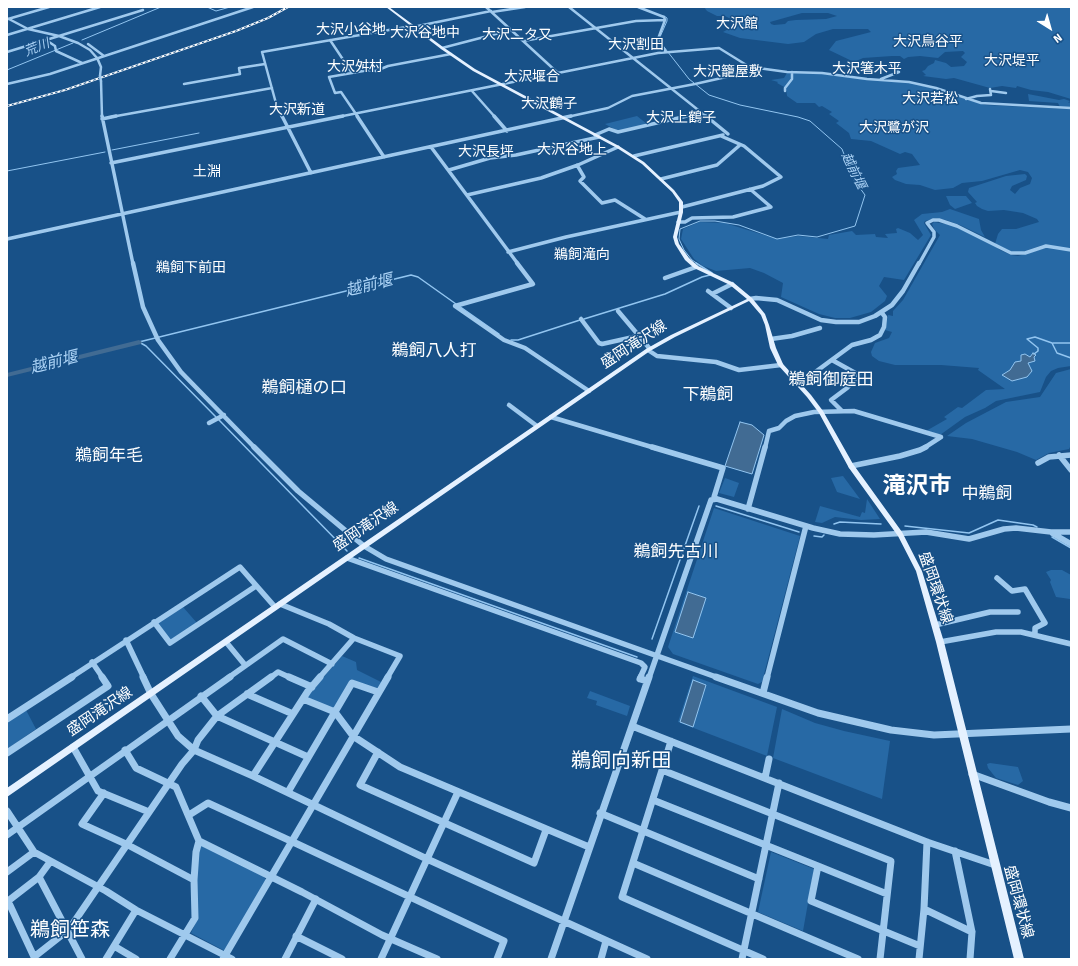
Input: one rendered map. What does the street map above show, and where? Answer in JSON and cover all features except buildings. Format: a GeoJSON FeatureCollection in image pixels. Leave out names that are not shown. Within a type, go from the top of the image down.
{"type":"FeatureCollection","features":[{"type":"Feature","properties":{"kind":"main road"},"geometry":{"type":"LineString","coordinates":[[387,7],[474,70],[634,156],[678,196],[681,209]]}},
{"type":"Feature","properties":{"kind":"main road","name":"盛岡環状線"},"geometry":{"type":"LineString","coordinates":[[681,209],[675,231],[677,244],[687,260],[696,267],[732,284],[750,300],[763,315],[773,348],[781,365],[799,384],[821,412],[851,466],[900,534],[919,571],[940,642],[1019,959]]}},
{"type":"Feature","properties":{"kind":"main road","name":"盛岡滝沢線"},"geometry":{"type":"LineString","coordinates":[[7,793],[649,350],[673,336],[750,300]]}},
{"type":"Feature","properties":{"kind":"street"},"geometry":{"type":"LineString","coordinates":[[8,19],[49,7]]}},
{"type":"Feature","properties":{"kind":"street"},"geometry":{"type":"LineString","coordinates":[[7,35],[100,7]]}},
{"type":"Feature","properties":{"kind":"street"},"geometry":{"type":"LineString","coordinates":[[7,52],[143,10],[137,7]]}},
{"type":"Feature","properties":{"kind":"street"},"geometry":{"type":"LineString","coordinates":[[7,84],[50,74],[252,7]]}},
{"type":"Feature","properties":{"kind":"street"},"geometry":{"type":"LineString","coordinates":[[486,7],[559,74]]}},
{"type":"Feature","properties":{"kind":"street"},"geometry":{"type":"LineString","coordinates":[[311,173],[277,107],[262,52],[525,7]]}},
{"type":"Feature","properties":{"kind":"street"},"geometry":{"type":"LineString","coordinates":[[569,7],[728,134],[634,156]]}},
{"type":"Feature","properties":{"kind":"street"},"geometry":{"type":"LineString","coordinates":[[638,7],[663,17],[665,20]]}},
{"type":"Feature","properties":{"kind":"street"},"geometry":{"type":"LineString","coordinates":[[8,19],[28,29],[59,36],[78,43],[90,50],[98,59],[101,67],[102,119],[110,162],[143,307],[157,338],[181,372],[219,417],[298,491],[364,546],[386,559],[414,570],[818,713],[891,730],[934,735],[1071,729]]}},
{"type":"Feature","properties":{"kind":"street"},"geometry":{"type":"LineString","coordinates":[[523,41],[636,21],[665,20]]}},
{"type":"Feature","properties":{"kind":"street"},"geometry":{"type":"LineString","coordinates":[[665,20],[658,39],[667,51]]}},
{"type":"Feature","properties":{"kind":"street"},"geometry":{"type":"LineString","coordinates":[[442,48],[511,30]]}},
{"type":"Feature","properties":{"kind":"street"},"geometry":{"type":"LineString","coordinates":[[46,40],[55,46],[56,50],[82,63]]}},
{"type":"Feature","properties":{"kind":"street"},"geometry":{"type":"LineString","coordinates":[[330,40],[352,73]]}},
{"type":"Feature","properties":{"kind":"street"},"geometry":{"type":"LineString","coordinates":[[78,43],[85,42],[104,56]]}},
{"type":"Feature","properties":{"kind":"street"},"geometry":{"type":"LineString","coordinates":[[110,162],[559,74],[667,51],[719,48],[748,66],[758,68],[792,72],[822,72],[879,80],[909,82],[936,88],[966,99],[994,105],[1071,108]]}},
{"type":"Feature","properties":{"kind":"street"},"geometry":{"type":"LineString","coordinates":[[384,157],[341,92],[335,93],[329,77],[369,70],[376,71],[388,66],[450,54]]}},
{"type":"Feature","properties":{"kind":"street"},"geometry":{"type":"LineString","coordinates":[[879,80],[899,72],[890,65],[890,63]]}},
{"type":"Feature","properties":{"kind":"street"},"geometry":{"type":"LineString","coordinates":[[184,84],[240,74],[239,68],[265,64]]}},
{"type":"Feature","properties":{"kind":"street"},"geometry":{"type":"LineString","coordinates":[[7,239],[507,131],[608,108],[632,96],[695,84],[744,73],[758,68]]}},
{"type":"Feature","properties":{"kind":"street"},"geometry":{"type":"LineString","coordinates":[[785,90],[792,79],[792,72]]}},
{"type":"Feature","properties":{"kind":"street"},"geometry":{"type":"LineString","coordinates":[[102,119],[272,88]]}},
{"type":"Feature","properties":{"kind":"street"},"geometry":{"type":"LineString","coordinates":[[966,99],[977,96],[991,95],[991,90],[1006,93]]}},
{"type":"Feature","properties":{"kind":"street"},"geometry":{"type":"LineString","coordinates":[[472,91],[507,131]]}},
{"type":"Feature","properties":{"kind":"street"},"geometry":{"type":"LineString","coordinates":[[448,170],[490,158],[516,155],[597,136],[610,129],[618,132],[702,113]]}},
{"type":"Feature","properties":{"kind":"street"},"geometry":{"type":"LineString","coordinates":[[508,252],[566,237],[645,220],[763,186],[781,177],[740,144],[721,136]]}},
{"type":"Feature","properties":{"kind":"street"},"geometry":{"type":"LineString","coordinates":[[661,179],[717,165],[740,144]]}},
{"type":"Feature","properties":{"kind":"street"},"geometry":{"type":"LineString","coordinates":[[431,147],[533,284],[455,306],[504,340],[525,348],[589,391]]}},
{"type":"Feature","properties":{"kind":"street"},"geometry":{"type":"LineString","coordinates":[[467,195],[541,178],[577,165],[618,147]]}},
{"type":"Feature","properties":{"kind":"street"},"geometry":{"type":"LineString","coordinates":[[577,165],[584,177],[580,181],[602,203],[615,200],[640,215],[645,220]]}},
{"type":"Feature","properties":{"kind":"street"},"geometry":{"type":"LineString","coordinates":[[678,222],[685,222],[692,218],[733,217],[772,207],[750,189]]}},
{"type":"Feature","properties":{"kind":"street"},"geometry":{"type":"LineString","coordinates":[[750,300],[756,298],[777,300],[821,320],[836,322],[859,322],[882,313],[892,305],[904,291],[934,237],[934,232],[927,223],[930,220],[939,220],[957,226],[1011,253],[1025,253],[1046,246],[1071,250]]}},
{"type":"Feature","properties":{"kind":"street"},"geometry":{"type":"LineString","coordinates":[[665,278],[696,267]]}},
{"type":"Feature","properties":{"kind":"street"},"geometry":{"type":"LineString","coordinates":[[731,308],[710,293],[732,284]]}},
{"type":"Feature","properties":{"kind":"street"},"geometry":{"type":"LineString","coordinates":[[618,311],[630,323],[649,350],[657,356],[716,362],[740,370],[781,365]]}},
{"type":"Feature","properties":{"kind":"street"},"geometry":{"type":"LineString","coordinates":[[799,384],[856,343],[871,340],[880,335],[884,327],[886,317],[882,313]]}},
{"type":"Feature","properties":{"kind":"street"},"geometry":{"type":"LineString","coordinates":[[581,320],[599,343],[602,344],[638,336]]}},
{"type":"Feature","properties":{"kind":"street"},"geometry":{"type":"LineString","coordinates":[[771,339],[792,336],[820,328]]}},
{"type":"Feature","properties":{"kind":"street"},"geometry":{"type":"LineString","coordinates":[[832,360],[859,375],[847,388],[831,400],[842,411]]}},
{"type":"Feature","properties":{"kind":"street"},"geometry":{"type":"LineString","coordinates":[[509,405],[537,426]]}},
{"type":"Feature","properties":{"kind":"street"},"geometry":{"type":"LineString","coordinates":[[748,509],[770,431],[803,413],[842,411],[864,413],[941,437],[920,450],[893,458],[851,466]]}},
{"type":"Feature","properties":{"kind":"street"},"geometry":{"type":"LineString","coordinates":[[209,422],[219,417]]}},
{"type":"Feature","properties":{"kind":"street"},"geometry":{"type":"LineString","coordinates":[[551,417],[721,467],[723,468],[714,497],[717,499]]}},
{"type":"Feature","properties":{"kind":"street"},"geometry":{"type":"LineString","coordinates":[[1059,455],[1071,470]]}},
{"type":"Feature","properties":{"kind":"street"},"geometry":{"type":"LineString","coordinates":[[1038,463],[1049,457],[1071,455]]}},
{"type":"Feature","properties":{"kind":"street"},"geometry":{"type":"LineString","coordinates":[[550,959],[710,500],[717,499],[806,526],[840,534],[874,535],[926,532],[969,539],[1004,529],[1016,528],[1051,532],[1071,532]]}},
{"type":"Feature","properties":{"kind":"street"},"geometry":{"type":"LineString","coordinates":[[763,693],[806,526]]}},
{"type":"Feature","properties":{"kind":"street"},"geometry":{"type":"LineString","coordinates":[[1051,532],[1071,544]]}},
{"type":"Feature","properties":{"kind":"street"},"geometry":{"type":"LineString","coordinates":[[347,558],[642,663],[644,667],[640,679],[647,681]]}},
{"type":"Feature","properties":{"kind":"street"},"geometry":{"type":"LineString","coordinates":[[7,719],[92,662],[240,567],[256,586],[277,606],[329,624],[354,638],[400,656],[271,878],[227,958],[185,934],[136,910],[106,891],[34,852],[7,811]]}},
{"type":"Feature","properties":{"kind":"street"},"geometry":{"type":"LineString","coordinates":[[997,578],[1012,591],[1025,589],[1046,622],[1035,628],[1035,635]]}},
{"type":"Feature","properties":{"kind":"street"},"geometry":{"type":"LineString","coordinates":[[154,622],[170,643],[256,586]]}},
{"type":"Feature","properties":{"kind":"street"},"geometry":{"type":"LineString","coordinates":[[935,625],[990,612],[1018,612]]}},
{"type":"Feature","properties":{"kind":"street"},"geometry":{"type":"LineString","coordinates":[[940,642],[996,632],[1021,632],[1071,644]]}},
{"type":"Feature","properties":{"kind":"street"},"geometry":{"type":"LineString","coordinates":[[253,776],[303,699],[354,638]]}},
{"type":"Feature","properties":{"kind":"street"},"geometry":{"type":"LineString","coordinates":[[7,835],[282,639],[332,664]]}},
{"type":"Feature","properties":{"kind":"street"},"geometry":{"type":"LineString","coordinates":[[126,640],[151,694],[167,720],[178,736],[194,750],[288,792],[427,859],[647,959]]}},
{"type":"Feature","properties":{"kind":"street"},"geometry":{"type":"LineString","coordinates":[[226,642],[245,665]]}},
{"type":"Feature","properties":{"kind":"street"},"geometry":{"type":"LineString","coordinates":[[7,753],[108,686],[92,662]]}},
{"type":"Feature","properties":{"kind":"street"},"geometry":{"type":"LineString","coordinates":[[50,862],[39,876],[8,901],[35,958],[67,931],[128,845],[148,812],[182,764],[194,750],[198,740],[217,716],[278,672],[312,687]]}},
{"type":"Feature","properties":{"kind":"street"},"geometry":{"type":"LineString","coordinates":[[288,792],[352,683],[378,692]]}},
{"type":"Feature","properties":{"kind":"street"},"geometry":{"type":"LineString","coordinates":[[247,694],[293,714]]}},
{"type":"Feature","properties":{"kind":"street"},"geometry":{"type":"LineString","coordinates":[[201,696],[217,716],[308,757]]}},
{"type":"Feature","properties":{"kind":"street"},"geometry":{"type":"LineString","coordinates":[[303,699],[335,712],[354,736],[400,767],[589,847]]}},
{"type":"Feature","properties":{"kind":"street"},"geometry":{"type":"LineString","coordinates":[[632,726],[927,842],[995,865]]}},
{"type":"Feature","properties":{"kind":"street"},"geometry":{"type":"LineString","coordinates":[[671,741],[622,897],[763,959]]}},
{"type":"Feature","properties":{"kind":"street"},"geometry":{"type":"LineString","coordinates":[[73,747],[98,791],[148,812]]}},
{"type":"Feature","properties":{"kind":"street"},"geometry":{"type":"LineString","coordinates":[[125,750],[136,768],[176,786],[199,841],[196,852],[194,880],[195,918],[170,959]]}},
{"type":"Feature","properties":{"kind":"street"},"geometry":{"type":"LineString","coordinates":[[378,752],[360,785],[534,863],[546,830]]}},
{"type":"Feature","properties":{"kind":"street"},"geometry":{"type":"LineString","coordinates":[[765,778],[769,759]]}},
{"type":"Feature","properties":{"kind":"street"},"geometry":{"type":"LineString","coordinates":[[662,770],[891,861],[880,959]]}},
{"type":"Feature","properties":{"kind":"street"},"geometry":{"type":"LineString","coordinates":[[972,774],[1049,802],[1071,808]]}},
{"type":"Feature","properties":{"kind":"street"},"geometry":{"type":"LineString","coordinates":[[742,959],[779,783]]}},
{"type":"Feature","properties":{"kind":"street"},"geometry":{"type":"LineString","coordinates":[[381,959],[458,792]]}},
{"type":"Feature","properties":{"kind":"street"},"geometry":{"type":"LineString","coordinates":[[104,794],[82,824],[128,845],[194,880]]}},
{"type":"Feature","properties":{"kind":"street"},"geometry":{"type":"LineString","coordinates":[[653,800],[887,894]]}},
{"type":"Feature","properties":{"kind":"street"},"geometry":{"type":"LineString","coordinates":[[189,815],[208,803],[293,842],[504,941],[497,959]]}},
{"type":"Feature","properties":{"kind":"street"},"geometry":{"type":"LineString","coordinates":[[600,813],[759,879]]}},
{"type":"Feature","properties":{"kind":"street"},"geometry":{"type":"LineString","coordinates":[[199,841],[316,899],[390,938],[437,959]]}},
{"type":"Feature","properties":{"kind":"street"},"geometry":{"type":"LineString","coordinates":[[919,959],[924,909],[927,842]]}},
{"type":"Feature","properties":{"kind":"street"},"geometry":{"type":"LineString","coordinates":[[955,851],[972,932],[970,959]]}},
{"type":"Feature","properties":{"kind":"street"},"geometry":{"type":"LineString","coordinates":[[7,872],[34,852]]}},
{"type":"Feature","properties":{"kind":"street"},"geometry":{"type":"LineString","coordinates":[[633,863],[858,959]]}},
{"type":"Feature","properties":{"kind":"street"},"geometry":{"type":"LineString","coordinates":[[818,866],[811,901],[920,946]]}},
{"type":"Feature","properties":{"kind":"street"},"geometry":{"type":"LineString","coordinates":[[39,876],[82,959]]}},
{"type":"Feature","properties":{"kind":"street"},"geometry":{"type":"LineString","coordinates":[[285,959],[316,899]]}},
{"type":"Feature","properties":{"kind":"street"},"geometry":{"type":"LineString","coordinates":[[924,909],[972,932]]}},
{"type":"Feature","properties":{"kind":"street"},"geometry":{"type":"LineString","coordinates":[[106,959],[136,910]]}},
{"type":"Feature","properties":{"kind":"street"},"geometry":{"type":"LineString","coordinates":[[296,936],[342,959]]}},
{"type":"Feature","properties":{"kind":"street"},"geometry":{"type":"LineString","coordinates":[[601,959],[606,941]]}},
{"type":"Feature","properties":{"kind":"street"},"geometry":{"type":"LineString","coordinates":[[114,946],[136,959]]}},
{"type":"Feature","properties":{"kind":"shaded area"},"geometry":{"type":"Polygon","coordinates":[[[704,7],[1071,7],[1071,99],[1048,92],[1031,90],[1017,86],[1016,88],[1002,86],[990,88],[954,78],[946,79],[923,76],[926,75],[922,71],[934,63],[935,60],[946,63],[951,67],[964,66],[967,62],[961,57],[965,53],[963,51],[945,52],[938,58],[920,56],[908,57],[904,59],[900,56],[892,56],[863,58],[854,62],[829,50],[836,41],[871,32],[868,29],[833,29],[816,34],[804,42],[788,44],[740,38],[723,32],[739,23],[725,16],[717,16],[707,11],[704,7]],[[802,13],[770,22],[774,25],[785,24],[788,21],[826,19],[837,16],[828,13],[802,13]]]}},
{"type":"Feature","properties":{"kind":"shaded area"},"geometry":{"type":"Polygon","coordinates":[[[802,72],[908,82],[935,89],[938,91],[932,94],[944,99],[956,96],[985,105],[1070,109],[1071,249],[1043,245],[1022,252],[1011,252],[995,244],[998,234],[1002,229],[1016,229],[1039,222],[1037,219],[1023,213],[1004,210],[988,211],[982,209],[977,206],[975,203],[977,202],[968,192],[969,188],[1006,176],[1025,174],[1027,176],[1026,180],[1012,186],[1010,190],[1015,194],[1020,188],[1030,184],[1032,178],[1028,172],[1020,170],[982,181],[962,183],[953,188],[935,190],[920,185],[906,184],[895,180],[892,177],[897,174],[896,171],[898,168],[920,165],[912,154],[905,152],[900,154],[871,141],[851,139],[849,133],[836,123],[839,121],[829,114],[832,112],[822,106],[819,107],[815,103],[797,103],[787,96],[786,88],[777,83],[778,82],[771,80],[784,78],[787,73],[802,72]]]}},
{"type":"Feature","properties":{"kind":"shaded area"},"geometry":{"type":"Polygon","coordinates":[[[1028,94],[1059,100],[1064,99],[1070,101],[1068,103],[1071,102],[1071,108],[1060,107],[1058,103],[1029,101],[1028,94]]]}},
{"type":"Feature","properties":{"kind":"shaded area"},"geometry":{"type":"Polygon","coordinates":[[[637,116],[647,124],[618,131],[605,124],[637,116]]]}},
{"type":"Feature","properties":{"kind":"shaded area"},"geometry":{"type":"Polygon","coordinates":[[[946,196],[966,196],[972,203],[955,209],[950,205],[946,196]]]}},
{"type":"Feature","properties":{"kind":"shaded area"},"geometry":{"type":"Polygon","coordinates":[[[950,209],[979,219],[981,230],[985,237],[946,220],[936,218],[925,221],[924,223],[931,235],[904,280],[884,277],[879,286],[887,296],[885,301],[871,312],[850,318],[835,318],[819,314],[781,297],[783,283],[764,273],[750,268],[716,271],[703,266],[694,259],[681,239],[683,229],[699,222],[725,223],[777,239],[798,236],[828,239],[829,235],[852,231],[856,235],[875,234],[876,237],[888,238],[885,234],[897,233],[896,229],[898,228],[910,233],[918,240],[923,235],[914,220],[922,214],[942,212],[950,209]]]}},
{"type":"Feature","properties":{"kind":"shaded area"},"geometry":{"type":"Polygon","coordinates":[[[934,222],[957,226],[987,240],[1000,250],[1011,255],[1018,256],[1049,247],[1071,251],[1071,366],[1058,368],[1051,371],[1046,377],[1040,392],[996,401],[965,417],[940,435],[926,431],[947,419],[944,417],[958,407],[962,408],[986,390],[1005,389],[978,370],[979,368],[941,365],[895,365],[879,361],[872,356],[871,352],[875,343],[889,338],[892,332],[885,330],[888,315],[893,316],[893,311],[903,300],[940,235],[934,229],[932,224],[934,222]]]}},
{"type":"Feature","properties":{"kind":"shaded area"},"geometry":{"type":"Polygon","coordinates":[[[1033,353],[1036,355],[1034,357],[1035,361],[1028,363],[1032,371],[1027,377],[1012,381],[1002,375],[1010,370],[1015,362],[1021,361],[1021,355],[1025,354],[1030,357],[1033,353]]]}},
{"type":"Feature","properties":{"kind":"shaded area"},"geometry":{"type":"Polygon","coordinates":[[[1071,369],[1071,445],[1069,449],[1049,453],[1036,460],[1017,452],[972,439],[947,436],[966,423],[1006,402],[1040,397],[1056,373],[1071,369]]]}},
{"type":"Feature","properties":{"kind":"shaded area"},"geometry":{"type":"Polygon","coordinates":[[[740,422],[752,425],[764,435],[752,474],[725,466],[740,422]]]}},
{"type":"Feature","properties":{"kind":"shaded area"},"geometry":{"type":"Polygon","coordinates":[[[843,476],[860,499],[837,492],[831,478],[843,476]]]}},
{"type":"Feature","properties":{"kind":"shaded area"},"geometry":{"type":"Polygon","coordinates":[[[725,478],[739,483],[734,497],[719,493],[725,478]]]}},
{"type":"Feature","properties":{"kind":"shaded area"},"geometry":{"type":"Polygon","coordinates":[[[867,499],[880,519],[861,520],[835,517],[822,523],[815,522],[820,506],[860,517],[862,512],[865,513],[867,499]]]}},
{"type":"Feature","properties":{"kind":"shaded area"},"geometry":{"type":"Polygon","coordinates":[[[714,508],[800,536],[762,682],[758,684],[673,654],[668,647],[714,508]]]}},
{"type":"Feature","properties":{"kind":"shaded area"},"geometry":{"type":"Polygon","coordinates":[[[1051,570],[1062,570],[1071,575],[1070,599],[1056,597],[1050,582],[1051,580],[1046,572],[1051,570]]]}},
{"type":"Feature","properties":{"kind":"shaded area"},"geometry":{"type":"Polygon","coordinates":[[[688,592],[706,598],[693,638],[675,632],[688,592]]]}},
{"type":"Feature","properties":{"kind":"shaded area"},"geometry":{"type":"Polygon","coordinates":[[[183,607],[197,623],[172,639],[169,639],[157,623],[183,607]]]}},
{"type":"Feature","properties":{"kind":"shaded area"},"geometry":{"type":"Polygon","coordinates":[[[342,656],[356,662],[357,670],[383,683],[378,691],[352,682],[334,710],[305,698],[342,656]]]}},
{"type":"Feature","properties":{"kind":"shaded area"},"geometry":{"type":"Polygon","coordinates":[[[693,676],[777,707],[767,756],[678,722],[693,676]]]}},
{"type":"Feature","properties":{"kind":"shaded area"},"geometry":{"type":"Polygon","coordinates":[[[693,680],[706,685],[693,727],[680,722],[693,680]]]}},
{"type":"Feature","properties":{"kind":"shaded area"},"geometry":{"type":"Polygon","coordinates":[[[590,691],[630,706],[627,716],[596,705],[597,701],[587,698],[590,691]]]}},
{"type":"Feature","properties":{"kind":"shaded area"},"geometry":{"type":"Polygon","coordinates":[[[782,709],[815,723],[890,741],[882,799],[773,758],[782,709]]]}},
{"type":"Feature","properties":{"kind":"shaded area"},"geometry":{"type":"Polygon","coordinates":[[[26,710],[36,729],[7,749],[7,722],[26,710]]]}},
{"type":"Feature","properties":{"kind":"shaded area"},"geometry":{"type":"Polygon","coordinates":[[[990,763],[1018,767],[1023,781],[1018,785],[996,778],[988,768],[987,764],[990,763]]]}},
{"type":"Feature","properties":{"kind":"shaded area"},"geometry":{"type":"Polygon","coordinates":[[[201,845],[263,876],[267,881],[225,951],[191,933],[198,918],[196,880],[198,852],[201,845]]]}},
{"type":"Feature","properties":{"kind":"shaded area"},"geometry":{"type":"Polygon","coordinates":[[[771,852],[814,869],[803,931],[758,912],[771,852]]]}},
{"type":"Feature","properties":{"kind":"waterway","name":"荒川"},"geometry":{"type":"LineString","coordinates":[[82,40],[161,7]]}},
{"type":"Feature","properties":{"kind":"waterway","name":"荒川"},"geometry":{"type":"LineString","coordinates":[[207,7],[216,11],[230,7]]}},
{"type":"Feature","properties":{"kind":"waterway","name":"越前堰"},"geometry":{"type":"LineString","coordinates":[[660,41],[660,37],[667,21],[667,18],[664,16]]}},
{"type":"Feature","properties":{"kind":"waterway","name":"荒川"},"geometry":{"type":"LineString","coordinates":[[7,70],[73,43]]}},
{"type":"Feature","properties":{"kind":"waterway","name":"越前堰"},"geometry":{"type":"LineString","coordinates":[[664,47],[689,79],[709,95],[740,105],[798,117],[810,121],[842,149],[854,180],[865,195],[855,226],[817,237],[798,235],[777,239],[739,225],[715,221],[700,221],[680,229],[679,239],[684,250],[692,260],[698,264]]}},
{"type":"Feature","properties":{"kind":"waterway"},"geometry":{"type":"LineString","coordinates":[[112,150],[199,133]]}},
{"type":"Feature","properties":{"kind":"waterway"},"geometry":{"type":"LineString","coordinates":[[7,171],[105,152]]}},
{"type":"Feature","properties":{"kind":"waterway","name":"越前堰"},"geometry":{"type":"LineString","coordinates":[[696,263],[712,273]]}},
{"type":"Feature","properties":{"kind":"waterway","name":"越前堰"},"geometry":{"type":"LineString","coordinates":[[216,417],[146,346],[139,342],[411,275],[418,277],[456,304]]}},
{"type":"Feature","properties":{"kind":"waterway","name":"越前堰"},"geometry":{"type":"LineString","coordinates":[[584,319],[665,294],[702,277],[710,275]]}},
{"type":"Feature","properties":{"kind":"waterway","name":"越前堰"},"geometry":{"type":"LineString","coordinates":[[459,306],[499,334]]}},
{"type":"Feature","properties":{"kind":"waterway","name":"越前堰"},"geometry":{"type":"LineString","coordinates":[[511,340],[518,340],[580,320]]}},
{"type":"Feature","properties":{"kind":"waterway"},"geometry":{"type":"LineString","coordinates":[[1034,354],[1038,351],[1038,348],[1027,339],[1035,337],[1052,343],[1057,353],[1071,358]]}},
{"type":"Feature","properties":{"kind":"waterway","name":"越前堰"},"geometry":{"type":"LineString","coordinates":[[7,375],[139,342]]}},
{"type":"Feature","properties":{"kind":"waterway"},"geometry":{"type":"LineString","coordinates":[[1053,343],[1071,343]]}},
{"type":"Feature","properties":{"kind":"waterway"},"geometry":{"type":"LineString","coordinates":[[219,420],[347,551]]}},
{"type":"Feature","properties":{"kind":"waterway"},"geometry":{"type":"LineString","coordinates":[[652,639],[699,506]]}},
{"type":"Feature","properties":{"kind":"waterway"},"geometry":{"type":"LineString","coordinates":[[716,506],[799,532]]}},
{"type":"Feature","properties":{"kind":"waterway"},"geometry":{"type":"LineString","coordinates":[[905,526],[969,533],[998,520],[1033,525],[1037,527]]}},
{"type":"Feature","properties":{"kind":"waterway"},"geometry":{"type":"LineString","coordinates":[[834,524],[840,522],[881,524]]}},
{"type":"Feature","properties":{"kind":"waterway"},"geometry":{"type":"LineString","coordinates":[[814,536],[822,537],[824,535]]}},
{"type":"Feature","properties":{"kind":"waterway"},"geometry":{"type":"LineString","coordinates":[[1052,537],[1071,548]]}},
{"type":"Feature","properties":{"kind":"waterway"},"geometry":{"type":"LineString","coordinates":[[359,558],[637,657]]}},
{"type":"Feature","properties":{"kind":"railway"},"geometry":{"type":"LineString","coordinates":[[7,106],[65,90],[236,31],[268,18],[288,7]]}},
{"type":"Feature","properties":{"kind":"district","name":"大沢館"},"geometry":{"type":"Point","coordinates":[737,24]}},
{"type":"Feature","properties":{"kind":"district","name":"大沢小谷地"},"geometry":{"type":"Point","coordinates":[351,30]}},
{"type":"Feature","properties":{"kind":"district","name":"大沢谷地中"},"geometry":{"type":"Point","coordinates":[425,33]}},
{"type":"Feature","properties":{"kind":"district","name":"大沢二タ又"},"geometry":{"type":"Point","coordinates":[517,35]}},
{"type":"Feature","properties":{"kind":"district","name":"大沢鳥谷平"},"geometry":{"type":"Point","coordinates":[928,42]}},
{"type":"Feature","properties":{"kind":"district","name":"大沢割田"},"geometry":{"type":"Point","coordinates":[636,45]}},
{"type":"Feature","properties":{"kind":"district","name":"大沢堤平"},"geometry":{"type":"Point","coordinates":[1012,61]}},
{"type":"Feature","properties":{"kind":"district","name":"大沢舛村"},"geometry":{"type":"Point","coordinates":[355,67]}},
{"type":"Feature","properties":{"kind":"district","name":"大沢箸木平"},"geometry":{"type":"Point","coordinates":[867,69]}},
{"type":"Feature","properties":{"kind":"district","name":"大沢籠屋敷"},"geometry":{"type":"Point","coordinates":[728,72]}},
{"type":"Feature","properties":{"kind":"district","name":"大沢堰合"},"geometry":{"type":"Point","coordinates":[532,77]}},
{"type":"Feature","properties":{"kind":"district","name":"大沢若松"},"geometry":{"type":"Point","coordinates":[930,99]}},
{"type":"Feature","properties":{"kind":"district","name":"大沢鶴子"},"geometry":{"type":"Point","coordinates":[549,104]}},
{"type":"Feature","properties":{"kind":"district","name":"大沢新道"},"geometry":{"type":"Point","coordinates":[297,110]}},
{"type":"Feature","properties":{"kind":"district","name":"大沢上鶴子"},"geometry":{"type":"Point","coordinates":[681,118]}},
{"type":"Feature","properties":{"kind":"district","name":"大沢鷺が沢"},"geometry":{"type":"Point","coordinates":[894,128]}},
{"type":"Feature","properties":{"kind":"district","name":"大沢谷地上"},"geometry":{"type":"Point","coordinates":[572,150]}},
{"type":"Feature","properties":{"kind":"district","name":"大沢長坪"},"geometry":{"type":"Point","coordinates":[486,152]}},
{"type":"Feature","properties":{"kind":"district","name":"土淵"},"geometry":{"type":"Point","coordinates":[207,172]}},
{"type":"Feature","properties":{"kind":"district","name":"鵜飼滝向"},"geometry":{"type":"Point","coordinates":[582,255]}},
{"type":"Feature","properties":{"kind":"district","name":"鵜飼下前田"},"geometry":{"type":"Point","coordinates":[191,268]}},
{"type":"Feature","properties":{"kind":"district","name":"鵜飼八人打"},"geometry":{"type":"Point","coordinates":[434,352]}},
{"type":"Feature","properties":{"kind":"district","name":"鵜飼御庭田"},"geometry":{"type":"Point","coordinates":[831,381]}},
{"type":"Feature","properties":{"kind":"district","name":"鵜飼樋の口"},"geometry":{"type":"Point","coordinates":[304,389]}},
{"type":"Feature","properties":{"kind":"district","name":"下鵜飼"},"geometry":{"type":"Point","coordinates":[708,396]}},
{"type":"Feature","properties":{"kind":"district","name":"鵜飼年毛"},"geometry":{"type":"Point","coordinates":[109,457]}},
{"type":"Feature","properties":{"kind":"district","name":"滝沢市"},"geometry":{"type":"Point","coordinates":[917,487]}},
{"type":"Feature","properties":{"kind":"district","name":"中鵜飼"},"geometry":{"type":"Point","coordinates":[987,495]}},
{"type":"Feature","properties":{"kind":"district","name":"鵜飼先古川"},"geometry":{"type":"Point","coordinates":[676,553]}},
{"type":"Feature","properties":{"kind":"district","name":"鵜飼向新田"},"geometry":{"type":"Point","coordinates":[621,762]}},
{"type":"Feature","properties":{"kind":"district","name":"鵜飼笹森"},"geometry":{"type":"Point","coordinates":[70,931]}}]}
